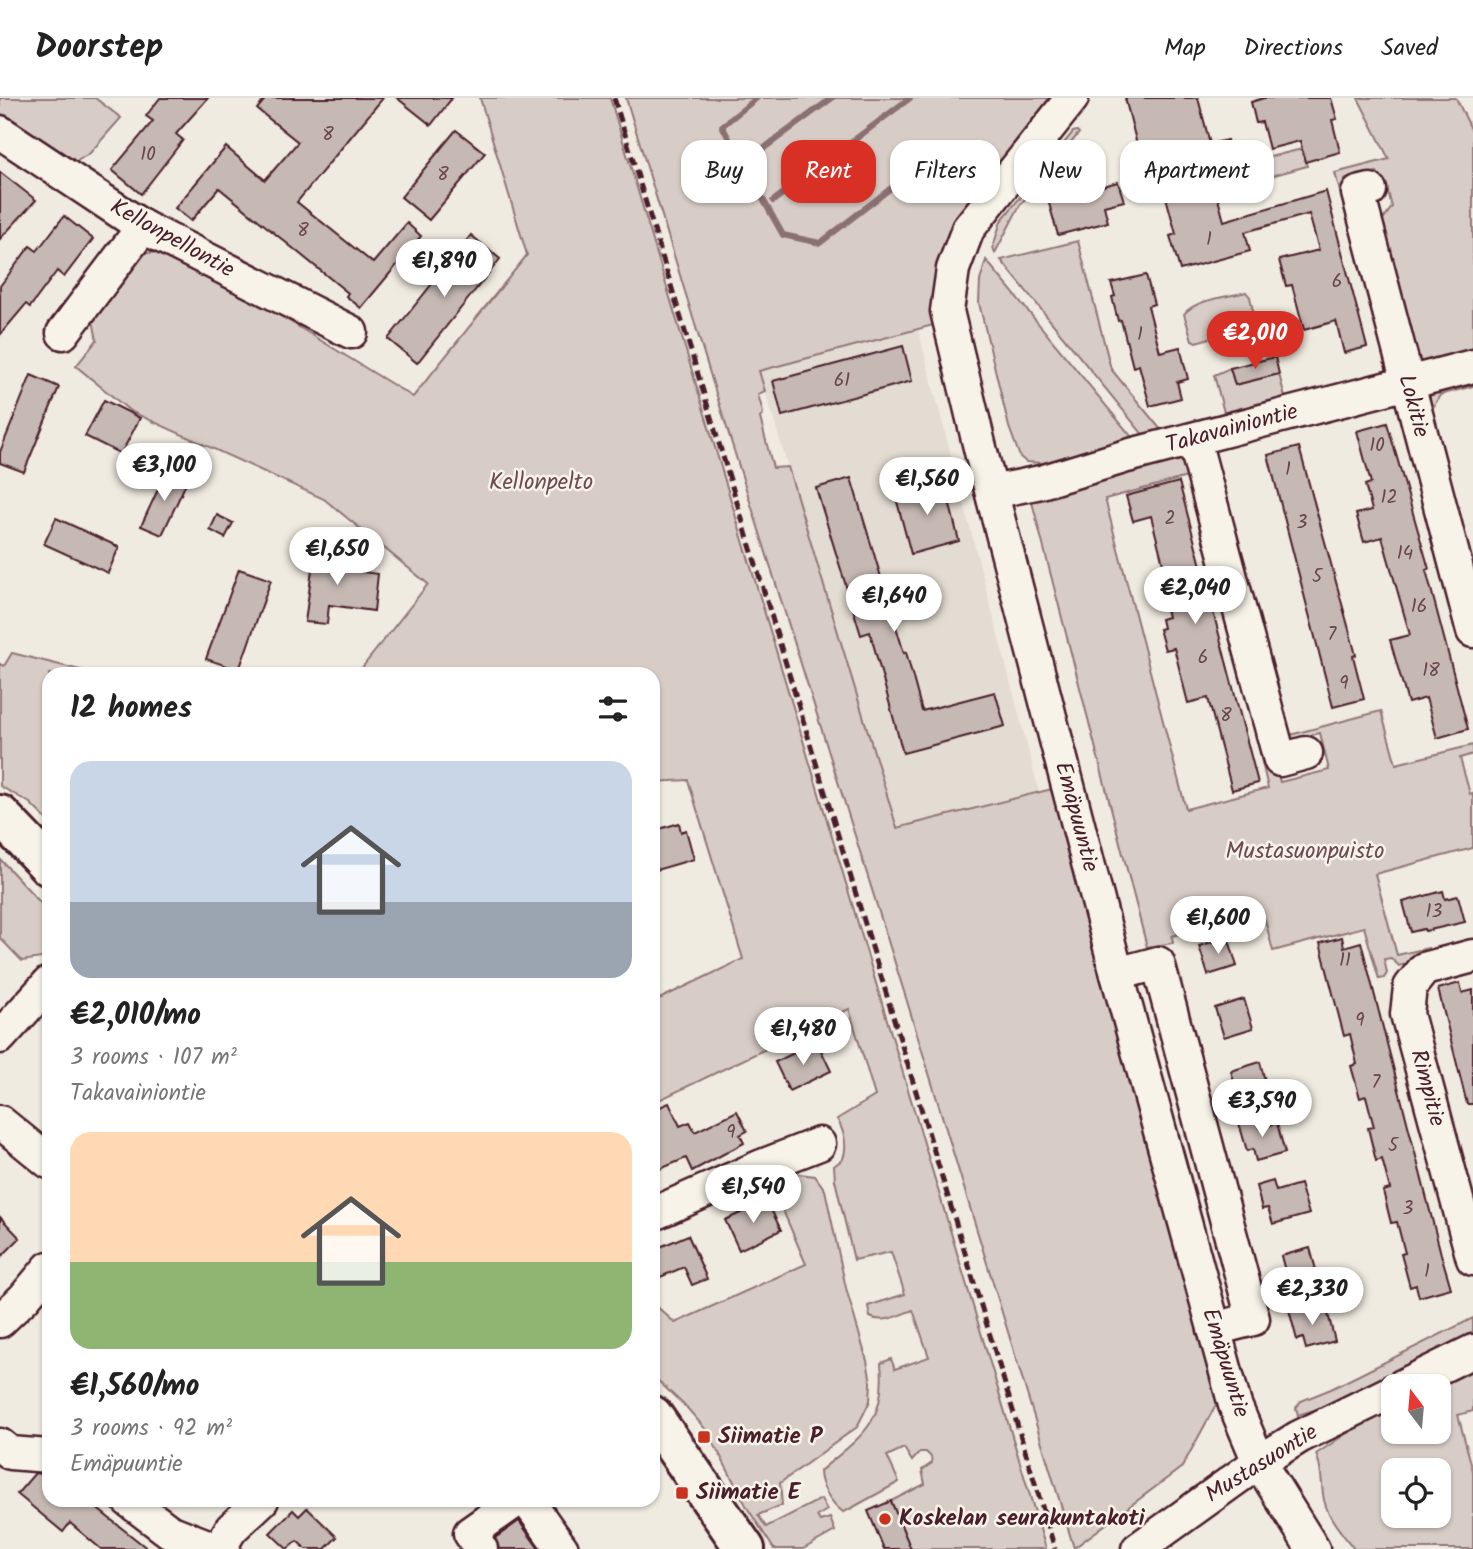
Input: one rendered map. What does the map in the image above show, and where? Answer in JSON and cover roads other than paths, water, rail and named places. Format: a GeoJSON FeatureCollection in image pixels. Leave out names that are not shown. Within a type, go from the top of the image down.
{"type":"FeatureCollection","features":[{"type":"Feature","properties":{"kind":"main road"},"geometry":{"type":"LineString","coordinates":[[0,814],[42,859]]}},
{"type":"Feature","properties":{"kind":"main road"},"geometry":{"type":"LineString","coordinates":[[660,1426],[745,1549]]}},
{"type":"Feature","properties":{"kind":"street","name":"Emäpuuntie"},"geometry":{"type":"LineString","coordinates":[[1072,98],[968,229],[953,269],[947,311],[1117,974],[1235,1405],[1259,1462],[1313,1549]]}},
{"type":"Feature","properties":{"kind":"street","name":"Kellonpellontie"},"geometry":{"type":"LineString","coordinates":[[0,132],[143,227],[351,332]]}},
{"type":"Feature","properties":{"kind":"street","name":"Lokitie"},"geometry":{"type":"LineString","coordinates":[[1370,191],[1358,193],[1473,631]]}},
{"type":"Feature","properties":{"kind":"street"},"geometry":{"type":"LineString","coordinates":[[63,333],[143,227]]}},
{"type":"Feature","properties":{"kind":"street","name":"Takavainiontie"},"geometry":{"type":"LineString","coordinates":[[992,492],[1041,482],[1127,456],[1473,366]]}},
{"type":"Feature","properties":{"kind":"street"},"geometry":{"type":"LineString","coordinates":[[1194,440],[1280,760],[1306,753]]}},
{"type":"Feature","properties":{"kind":"street","name":"Rimpitie"},"geometry":{"type":"LineString","coordinates":[[1473,956],[1424,969],[1410,986],[1407,1014],[1473,1259]]}},
{"type":"Feature","properties":{"kind":"street"},"geometry":{"type":"LineString","coordinates":[[1117,974],[1158,963],[1253,1319],[1214,1329]]}},
{"type":"Feature","properties":{"kind":"street"},"geometry":{"type":"LineString","coordinates":[[0,1037],[42,992]]}},
{"type":"Feature","properties":{"kind":"street"},"geometry":{"type":"LineString","coordinates":[[0,1122],[42,1156]]}},
{"type":"Feature","properties":{"kind":"street"},"geometry":{"type":"LineString","coordinates":[[660,1211],[819,1144]]}},
{"type":"Feature","properties":{"kind":"street"},"geometry":{"type":"LineString","coordinates":[[0,1321],[42,1276]]}},
{"type":"Feature","properties":{"kind":"street"},"geometry":{"type":"LineString","coordinates":[[1426,1374],[1473,1351]]}},
{"type":"Feature","properties":{"kind":"street","name":"Mustasuontie"},"geometry":{"type":"LineString","coordinates":[[1138,1549],[1259,1462],[1299,1437],[1381,1397]]}},
{"type":"Feature","properties":{"kind":"street"},"geometry":{"type":"LineString","coordinates":[[0,1446],[10,1453],[42,1455]]}},
{"type":"Feature","properties":{"kind":"street"},"geometry":{"type":"LineString","coordinates":[[145,1507],[169,1531],[215,1549]]}},
{"type":"Feature","properties":{"kind":"street"},"geometry":{"type":"LineString","coordinates":[[224,1549],[222,1544],[231,1529],[255,1507]]}},
{"type":"Feature","properties":{"kind":"street"},"geometry":{"type":"LineString","coordinates":[[481,1549],[470,1533],[507,1507]]}},
{"type":"Feature","properties":{"kind":"street"},"geometry":{"type":"LineString","coordinates":[[532,1507],[562,1549]]}},
{"type":"Feature","properties":{"kind":"waterway"},"geometry":{"type":"LineString","coordinates":[[757,98],[722,126],[783,235],[820,243],[890,189]]}},
{"type":"Feature","properties":{"kind":"waterway"},"geometry":{"type":"LineString","coordinates":[[767,146],[832,98]]}},
{"type":"Feature","properties":{"kind":"waterway"},"geometry":{"type":"LineString","coordinates":[[773,201],[910,98]]}},
{"type":"Feature","properties":{"kind":"railway"},"geometry":{"type":"LineString","coordinates":[[614,98],[1055,1549]]}},
{"type":"Feature","properties":{"kind":"place","name":"Siimatie P"},"geometry":{"type":"Point","coordinates":[704,1437]}},
{"type":"Feature","properties":{"kind":"place","name":"Siimatie E"},"geometry":{"type":"Point","coordinates":[682,1493]}},
{"type":"Feature","properties":{"kind":"place","name":"Koskelan seurakuntakoti"},"geometry":{"type":"Point","coordinates":[885,1519]}},
{"type":"Feature","properties":{"kind":"park label","name":"Kellonpelto"},"geometry":{"type":"Point","coordinates":[541,483]}},
{"type":"Feature","properties":{"kind":"park label","name":"Mustasuonpuisto"},"geometry":{"type":"Point","coordinates":[1305,852]}}]}
